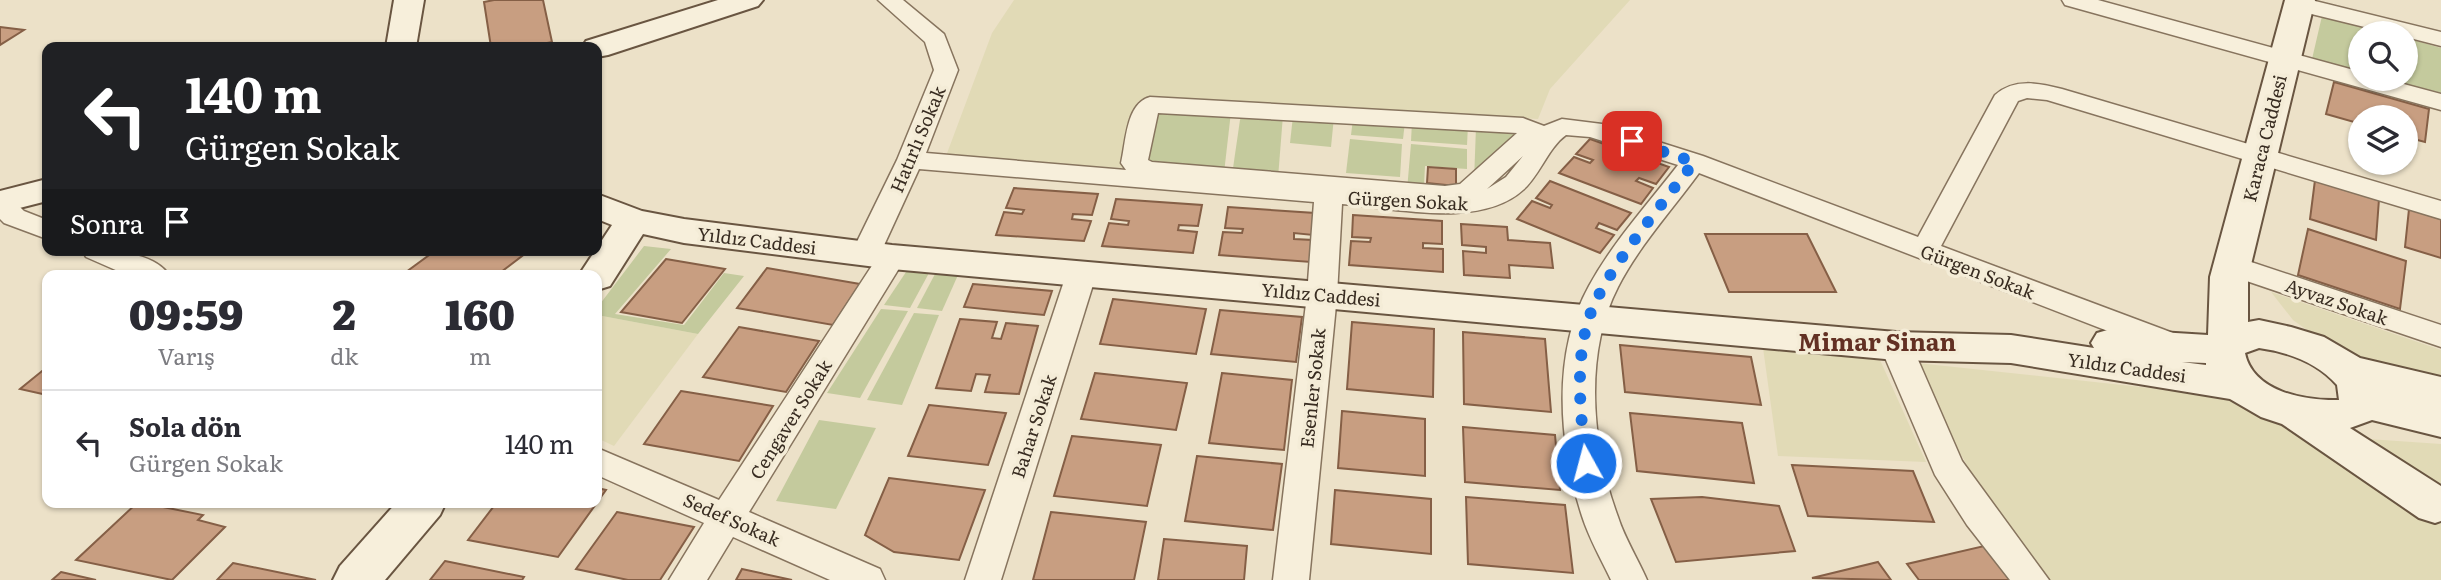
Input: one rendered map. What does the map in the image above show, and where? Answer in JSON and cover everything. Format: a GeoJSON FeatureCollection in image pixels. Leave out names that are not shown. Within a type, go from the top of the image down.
{"type":"FeatureCollection","features":[{"type":"Feature","properties":{"kind":"street"},"geometry":{"type":"LineString","coordinates":[[402,42],[409,0]]}},
{"type":"Feature","properties":{"kind":"street"},"geometry":{"type":"LineString","coordinates":[[602,46],[748,0]]}},
{"type":"Feature","properties":{"kind":"street","name":"Hatırlı Sokak"},"geometry":{"type":"LineString","coordinates":[[879,256],[910,160],[946,71],[936,39],[889,0]]}},
{"type":"Feature","properties":{"kind":"street"},"geometry":{"type":"LineString","coordinates":[[2073,0],[2441,102]]}},
{"type":"Feature","properties":{"kind":"street"},"geometry":{"type":"LineString","coordinates":[[2300,2],[2441,39]]}},
{"type":"Feature","properties":{"kind":"street","name":"Karaca Caddesi"},"geometry":{"type":"LineString","coordinates":[[2232,359],[2231,272],[2258,155],[2300,2]]}},
{"type":"Feature","properties":{"kind":"street"},"geometry":{"type":"LineString","coordinates":[[1925,250],[2004,100],[2016,91],[2053,94],[2441,209]]}},
{"type":"Feature","properties":{"kind":"street"},"geometry":{"type":"LineString","coordinates":[[1150,105],[1523,126],[1533,130],[1527,141],[1463,193],[1329,190],[1140,169],[1134,163],[1146,108],[1150,105]]}},
{"type":"Feature","properties":{"kind":"street","name":"Gürgen Sokak"},"geometry":{"type":"LineString","coordinates":[[910,160],[1329,190],[1429,204],[1478,203],[1500,196],[1519,182],[1553,131],[1562,127],[1611,133],[1694,162],[2170,344]]}},
{"type":"Feature","properties":{"kind":"street"},"geometry":{"type":"LineString","coordinates":[[1629,580],[1600,517],[1586,463],[1581,401],[1588,319],[1603,287],[1694,162]]}},
{"type":"Feature","properties":{"kind":"street","name":"Esenler Sokak"},"geometry":{"type":"LineString","coordinates":[[1291,580],[1322,295],[1329,190]]}},
{"type":"Feature","properties":{"kind":"street"},"geometry":{"type":"LineString","coordinates":[[42,191],[0,202],[14,217],[42,228]]}},
{"type":"Feature","properties":{"kind":"street","name":"Yıldız Caddesi"},"geometry":{"type":"LineString","coordinates":[[602,207],[633,221],[740,240],[879,256],[1896,346],[2232,359]]}},
{"type":"Feature","properties":{"kind":"street"},"geometry":{"type":"LineString","coordinates":[[601,270],[633,221]]}},
{"type":"Feature","properties":{"kind":"street"},"geometry":{"type":"LineString","coordinates":[[110,256],[142,270]]}},
{"type":"Feature","properties":{"kind":"street","name":"Cengaver Sokak"},"geometry":{"type":"LineString","coordinates":[[687,580],[729,517],[879,256]]}},
{"type":"Feature","properties":{"kind":"street","name":"Bahar Sokak"},"geometry":{"type":"LineString","coordinates":[[983,580],[1082,272]]}},
{"type":"Feature","properties":{"kind":"street"},"geometry":{"type":"LineString","coordinates":[[2231,272],[2290,339]]}},
{"type":"Feature","properties":{"kind":"street","name":"Ayvaz Sokak"},"geometry":{"type":"LineString","coordinates":[[2231,272],[2441,336]]}},
{"type":"Feature","properties":{"kind":"street","name":"Yıldız Caddesi"},"geometry":{"type":"LineString","coordinates":[[2232,359],[2246,335],[2259,334],[2290,339],[2320,351],[2355,394],[2438,508]]}},
{"type":"Feature","properties":{"kind":"street","name":"Yıldız Caddesi"},"geometry":{"type":"LineString","coordinates":[[2011,349],[2066,342],[2170,344],[2232,359],[2265,401],[2293,413],[2438,508]]}},
{"type":"Feature","properties":{"kind":"street"},"geometry":{"type":"LineString","coordinates":[[1896,346],[1947,466],[1979,515],[2031,580]]}},
{"type":"Feature","properties":{"kind":"street","name":"Yıldız Caddesi"},"geometry":{"type":"LineString","coordinates":[[2293,413],[2331,419],[2355,394],[2441,392]]}},
{"type":"Feature","properties":{"kind":"street","name":"Yıldız Caddesi"},"geometry":{"type":"LineString","coordinates":[[2355,394],[2441,421]]}},
{"type":"Feature","properties":{"kind":"street","name":"Sedef Sokak"},"geometry":{"type":"LineString","coordinates":[[602,463],[867,580]]}},
{"type":"Feature","properties":{"kind":"street"},"geometry":{"type":"LineString","coordinates":[[357,580],[419,508]]}},
{"type":"Feature","properties":{"kind":"shaded area"},"geometry":{"type":"Polygon","coordinates":[[[1014,0],[1630,0],[1550,89],[1538,119],[1138,101],[1123,168],[946,156],[992,33],[1014,0]]]}},
{"type":"Feature","properties":{"kind":"shaded area"},"geometry":{"type":"Polygon","coordinates":[[[2271,292],[2441,350],[2441,383],[2363,360],[2314,335],[2293,320],[2271,292]]]}},
{"type":"Feature","properties":{"kind":"shaded area"},"geometry":{"type":"Polygon","coordinates":[[[602,316],[698,334],[614,446],[602,440],[602,316]]]}},
{"type":"Feature","properties":{"kind":"shaded area"},"geometry":{"type":"Polygon","coordinates":[[[1763,348],[1880,360],[1926,462],[1778,456],[1763,348]]]}},
{"type":"Feature","properties":{"kind":"shaded area"},"geometry":{"type":"Polygon","coordinates":[[[1917,363],[2215,395],[2270,414],[2310,435],[2441,444],[2441,580],[2049,580],[1982,492],[1950,435],[1917,363]]]}},
{"type":"Feature","properties":{"kind":"green space"},"geometry":{"type":"Polygon","coordinates":[[[2322,16],[2348,23],[2348,69],[2312,59],[2322,16]]]}},
{"type":"Feature","properties":{"kind":"green space"},"geometry":{"type":"Polygon","coordinates":[[[2418,41],[2441,48],[2441,93],[2418,87],[2418,41]]]}},
{"type":"Feature","properties":{"kind":"green space"},"geometry":{"type":"Polygon","coordinates":[[[1151,108],[1231,112],[1224,173],[1145,162],[1151,108]]]}},
{"type":"Feature","properties":{"kind":"green space"},"geometry":{"type":"Polygon","coordinates":[[[1241,113],[1283,115],[1278,178],[1232,175],[1241,113]]]}},
{"type":"Feature","properties":{"kind":"green space"},"geometry":{"type":"Polygon","coordinates":[[[1293,116],[1334,117],[1331,147],[1290,143],[1293,116]]]}},
{"type":"Feature","properties":{"kind":"green space"},"geometry":{"type":"Polygon","coordinates":[[[1353,119],[1405,122],[1403,139],[1351,135],[1353,119]]]}},
{"type":"Feature","properties":{"kind":"green space"},"geometry":{"type":"Polygon","coordinates":[[[1412,122],[1468,125],[1467,145],[1411,141],[1412,122]]]}},
{"type":"Feature","properties":{"kind":"green space"},"geometry":{"type":"Polygon","coordinates":[[[1476,127],[1527,129],[1474,181],[1476,127]]]}},
{"type":"Feature","properties":{"kind":"green space"},"geometry":{"type":"Polygon","coordinates":[[[1350,139],[1402,144],[1400,177],[1346,173],[1350,139]]]}},
{"type":"Feature","properties":{"kind":"green space"},"geometry":{"type":"Polygon","coordinates":[[[1411,144],[1467,149],[1467,169],[1425,166],[1424,185],[1407,190],[1411,144]]]}},
{"type":"Feature","properties":{"kind":"green space"},"geometry":{"type":"Polygon","coordinates":[[[644,246],[671,249],[615,314],[684,325],[724,273],[744,276],[698,334],[602,316],[602,301],[644,246]]]}},
{"type":"Feature","properties":{"kind":"green space"},"geometry":{"type":"Polygon","coordinates":[[[906,272],[929,273],[910,308],[884,305],[906,272]]]}},
{"type":"Feature","properties":{"kind":"green space"},"geometry":{"type":"Polygon","coordinates":[[[935,274],[958,275],[942,311],[917,308],[935,274]]]}},
{"type":"Feature","properties":{"kind":"green space"},"geometry":{"type":"Polygon","coordinates":[[[881,309],[908,311],[860,398],[827,393],[881,309]]]}},
{"type":"Feature","properties":{"kind":"green space"},"geometry":{"type":"Polygon","coordinates":[[[914,313],[939,315],[902,405],[867,400],[914,313]]]}},
{"type":"Feature","properties":{"kind":"green space"},"geometry":{"type":"Polygon","coordinates":[[[819,420],[876,428],[836,509],[776,501],[819,420]]]}},
{"type":"Feature","properties":{"kind":"building"},"geometry":{"type":"Polygon","coordinates":[[[543,0],[552,42],[490,42],[484,2],[543,0]]]}},
{"type":"Feature","properties":{"kind":"building"},"geometry":{"type":"Polygon","coordinates":[[[0,27],[24,30],[0,45],[0,27]]]}},
{"type":"Feature","properties":{"kind":"building"},"geometry":{"type":"Polygon","coordinates":[[[2334,82],[2348,86],[2348,91],[2366,91],[2415,105],[2348,105],[2348,120],[2326,114],[2334,82]]]}},
{"type":"Feature","properties":{"kind":"building"},"geometry":{"type":"Polygon","coordinates":[[[2418,106],[2429,109],[2425,142],[2418,140],[2418,106]]]}},
{"type":"Feature","properties":{"kind":"building"},"geometry":{"type":"Polygon","coordinates":[[[1590,139],[1669,167],[1656,184],[1639,178],[1636,181],[1653,188],[1641,204],[1559,173],[1574,157],[1590,163],[1593,160],[1576,154],[1590,139]]]}},
{"type":"Feature","properties":{"kind":"building"},"geometry":{"type":"Polygon","coordinates":[[[1428,167],[1456,169],[1456,186],[1427,183],[1428,167]]]}},
{"type":"Feature","properties":{"kind":"building"},"geometry":{"type":"Polygon","coordinates":[[[2315,180],[2379,199],[2376,240],[2310,219],[2315,180]]]}},
{"type":"Feature","properties":{"kind":"building"},"geometry":{"type":"Polygon","coordinates":[[[1550,181],[1631,213],[1617,230],[1599,223],[1596,228],[1614,235],[1600,253],[1517,219],[1532,201],[1550,208],[1552,205],[1536,198],[1550,181]]]}},
{"type":"Feature","properties":{"kind":"building"},"geometry":{"type":"Polygon","coordinates":[[[1014,188],[1098,194],[1092,215],[1073,214],[1072,219],[1091,221],[1084,241],[996,235],[1004,212],[1022,214],[1024,210],[1006,208],[1014,188]]]}},
{"type":"Feature","properties":{"kind":"building"},"geometry":{"type":"Polygon","coordinates":[[[1116,199],[1202,205],[1198,226],[1179,225],[1178,230],[1197,232],[1193,253],[1102,246],[1109,223],[1128,225],[1129,221],[1111,219],[1116,199]]]}},
{"type":"Feature","properties":{"kind":"building"},"geometry":{"type":"Polygon","coordinates":[[[1228,207],[1315,213],[1313,235],[1294,233],[1294,239],[1313,240],[1311,262],[1219,255],[1223,232],[1242,233],[1243,229],[1225,228],[1228,207]]]}},
{"type":"Feature","properties":{"kind":"building"},"geometry":{"type":"Polygon","coordinates":[[[2409,209],[2441,219],[2441,258],[2405,247],[2409,209]]]}},
{"type":"Feature","properties":{"kind":"building"},"geometry":{"type":"Polygon","coordinates":[[[1353,215],[1442,221],[1442,244],[1423,243],[1423,248],[1443,249],[1443,272],[1349,265],[1351,241],[1370,242],[1371,238],[1352,237],[1353,215]]]}},
{"type":"Feature","properties":{"kind":"building"},"geometry":{"type":"Polygon","coordinates":[[[1461,224],[1507,227],[1508,240],[1550,243],[1553,268],[1509,265],[1510,278],[1464,275],[1463,251],[1486,253],[1486,247],[1462,245],[1461,224]]]}},
{"type":"Feature","properties":{"kind":"building"},"geometry":{"type":"Polygon","coordinates":[[[2308,229],[2406,261],[2400,309],[2298,275],[2308,229]]]}},
{"type":"Feature","properties":{"kind":"building"},"geometry":{"type":"Polygon","coordinates":[[[1705,234],[1807,234],[1836,292],[1729,292],[1705,234]]]}},
{"type":"Feature","properties":{"kind":"building"},"geometry":{"type":"Polygon","coordinates":[[[428,256],[522,256],[504,270],[409,270],[428,256]]]}},
{"type":"Feature","properties":{"kind":"building"},"geometry":{"type":"Polygon","coordinates":[[[666,259],[725,269],[682,323],[621,312],[666,259]]]}},
{"type":"Feature","properties":{"kind":"building"},"geometry":{"type":"Polygon","coordinates":[[[767,268],[860,284],[833,325],[737,308],[767,268]]]}},
{"type":"Feature","properties":{"kind":"building"},"geometry":{"type":"Polygon","coordinates":[[[973,284],[1052,291],[1044,315],[964,307],[973,284]]]}},
{"type":"Feature","properties":{"kind":"building"},"geometry":{"type":"Polygon","coordinates":[[[1113,299],[1206,309],[1196,354],[1100,344],[1113,299]]]}},
{"type":"Feature","properties":{"kind":"building"},"geometry":{"type":"Polygon","coordinates":[[[1220,310],[1302,317],[1296,362],[1211,354],[1220,310]]]}},
{"type":"Feature","properties":{"kind":"building"},"geometry":{"type":"Polygon","coordinates":[[[960,319],[997,322],[992,338],[1001,339],[1006,323],[1038,326],[1019,394],[985,392],[990,375],[976,374],[971,391],[936,388],[960,319]]]}},
{"type":"Feature","properties":{"kind":"building"},"geometry":{"type":"Polygon","coordinates":[[[1352,322],[1434,329],[1433,397],[1347,389],[1352,322]]]}},
{"type":"Feature","properties":{"kind":"building"},"geometry":{"type":"Polygon","coordinates":[[[739,327],[819,341],[786,392],[703,377],[739,327]]]}},
{"type":"Feature","properties":{"kind":"building"},"geometry":{"type":"Polygon","coordinates":[[[1463,332],[1545,339],[1551,412],[1464,404],[1463,332]]]}},
{"type":"Feature","properties":{"kind":"building"},"geometry":{"type":"Polygon","coordinates":[[[1620,345],[1751,357],[1761,405],[1625,392],[1620,345]]]}},
{"type":"Feature","properties":{"kind":"building"},"geometry":{"type":"Polygon","coordinates":[[[42,371],[42,394],[20,389],[42,371]]]}},
{"type":"Feature","properties":{"kind":"building"},"geometry":{"type":"Polygon","coordinates":[[[1095,373],[1187,383],[1176,430],[1081,419],[1095,373]]]}},
{"type":"Feature","properties":{"kind":"building"},"geometry":{"type":"Polygon","coordinates":[[[1222,373],[1292,380],[1284,450],[1209,443],[1222,373]]]}},
{"type":"Feature","properties":{"kind":"building"},"geometry":{"type":"Polygon","coordinates":[[[681,391],[773,406],[739,461],[644,444],[681,391]]]}},
{"type":"Feature","properties":{"kind":"building"},"geometry":{"type":"Polygon","coordinates":[[[929,405],[1006,413],[988,465],[908,456],[929,405]]]}},
{"type":"Feature","properties":{"kind":"building"},"geometry":{"type":"Polygon","coordinates":[[[1342,411],[1425,419],[1425,476],[1338,468],[1342,411]]]}},
{"type":"Feature","properties":{"kind":"building"},"geometry":{"type":"Polygon","coordinates":[[[1630,413],[1742,423],[1754,483],[1637,471],[1630,413]]]}},
{"type":"Feature","properties":{"kind":"building"},"geometry":{"type":"Polygon","coordinates":[[[1463,427],[1555,435],[1560,490],[1465,482],[1463,427]]]}},
{"type":"Feature","properties":{"kind":"building"},"geometry":{"type":"Polygon","coordinates":[[[1072,436],[1161,445],[1147,506],[1054,496],[1072,436]]]}},
{"type":"Feature","properties":{"kind":"building"},"geometry":{"type":"Polygon","coordinates":[[[1197,456],[1282,464],[1273,530],[1185,521],[1197,456]]]}},
{"type":"Feature","properties":{"kind":"building"},"geometry":{"type":"Polygon","coordinates":[[[1792,465],[1913,471],[1934,522],[1808,516],[1792,465]]]}},
{"type":"Feature","properties":{"kind":"building"},"geometry":{"type":"Polygon","coordinates":[[[889,478],[985,490],[959,560],[894,552],[865,535],[889,478]]]}},
{"type":"Feature","properties":{"kind":"building"},"geometry":{"type":"Polygon","coordinates":[[[1335,490],[1431,499],[1431,554],[1331,544],[1335,490]]]}},
{"type":"Feature","properties":{"kind":"building"},"geometry":{"type":"Polygon","coordinates":[[[1466,497],[1565,505],[1573,573],[1468,564],[1466,497]]]}},
{"type":"Feature","properties":{"kind":"building"},"geometry":{"type":"Polygon","coordinates":[[[1702,497],[1779,506],[1795,551],[1676,562],[1651,499],[1702,497]]]}},
{"type":"Feature","properties":{"kind":"building"},"geometry":{"type":"Polygon","coordinates":[[[132,508],[168,508],[203,515],[198,520],[225,527],[172,580],[76,560],[132,508]]]}},
{"type":"Feature","properties":{"kind":"building"},"geometry":{"type":"Polygon","coordinates":[[[492,508],[593,508],[558,557],[468,540],[492,508]]]}},
{"type":"Feature","properties":{"kind":"building"},"geometry":{"type":"Polygon","coordinates":[[[617,512],[694,527],[660,580],[628,580],[576,569],[617,512]]]}},
{"type":"Feature","properties":{"kind":"building"},"geometry":{"type":"Polygon","coordinates":[[[1051,512],[1146,522],[1134,580],[1033,580],[1051,512]]]}},
{"type":"Feature","properties":{"kind":"building"},"geometry":{"type":"Polygon","coordinates":[[[1164,539],[1247,546],[1244,580],[1158,580],[1164,539]]]}},
{"type":"Feature","properties":{"kind":"building"},"geometry":{"type":"Polygon","coordinates":[[[1984,546],[2011,580],[1919,580],[1907,564],[1984,546]]]}},
{"type":"Feature","properties":{"kind":"building"},"geometry":{"type":"Polygon","coordinates":[[[445,561],[524,577],[522,580],[430,580],[445,561]]]}},
{"type":"Feature","properties":{"kind":"building"},"geometry":{"type":"Polygon","coordinates":[[[1878,562],[1891,580],[1812,578],[1878,562]]]}},
{"type":"Feature","properties":{"kind":"building"},"geometry":{"type":"Polygon","coordinates":[[[233,563],[316,580],[217,580],[233,563]]]}},
{"type":"Feature","properties":{"kind":"building"},"geometry":{"type":"Polygon","coordinates":[[[742,569],[792,580],[736,580],[742,569]]]}},
{"type":"Feature","properties":{"kind":"building"},"geometry":{"type":"Polygon","coordinates":[[[61,572],[96,580],[52,580],[61,572]]]}},
{"type":"Feature","properties":{"kind":"district","name":"Mimar Sinan"},"geometry":{"type":"Point","coordinates":[1877,340]}},
{"type":"Feature","properties":{"kind":"route"},"geometry":{"type":"LineString","coordinates":[[1586,463],[1580,414],[1581,373],[1588,319],[1603,287],[1694,162],[1632,141]]}}]}
